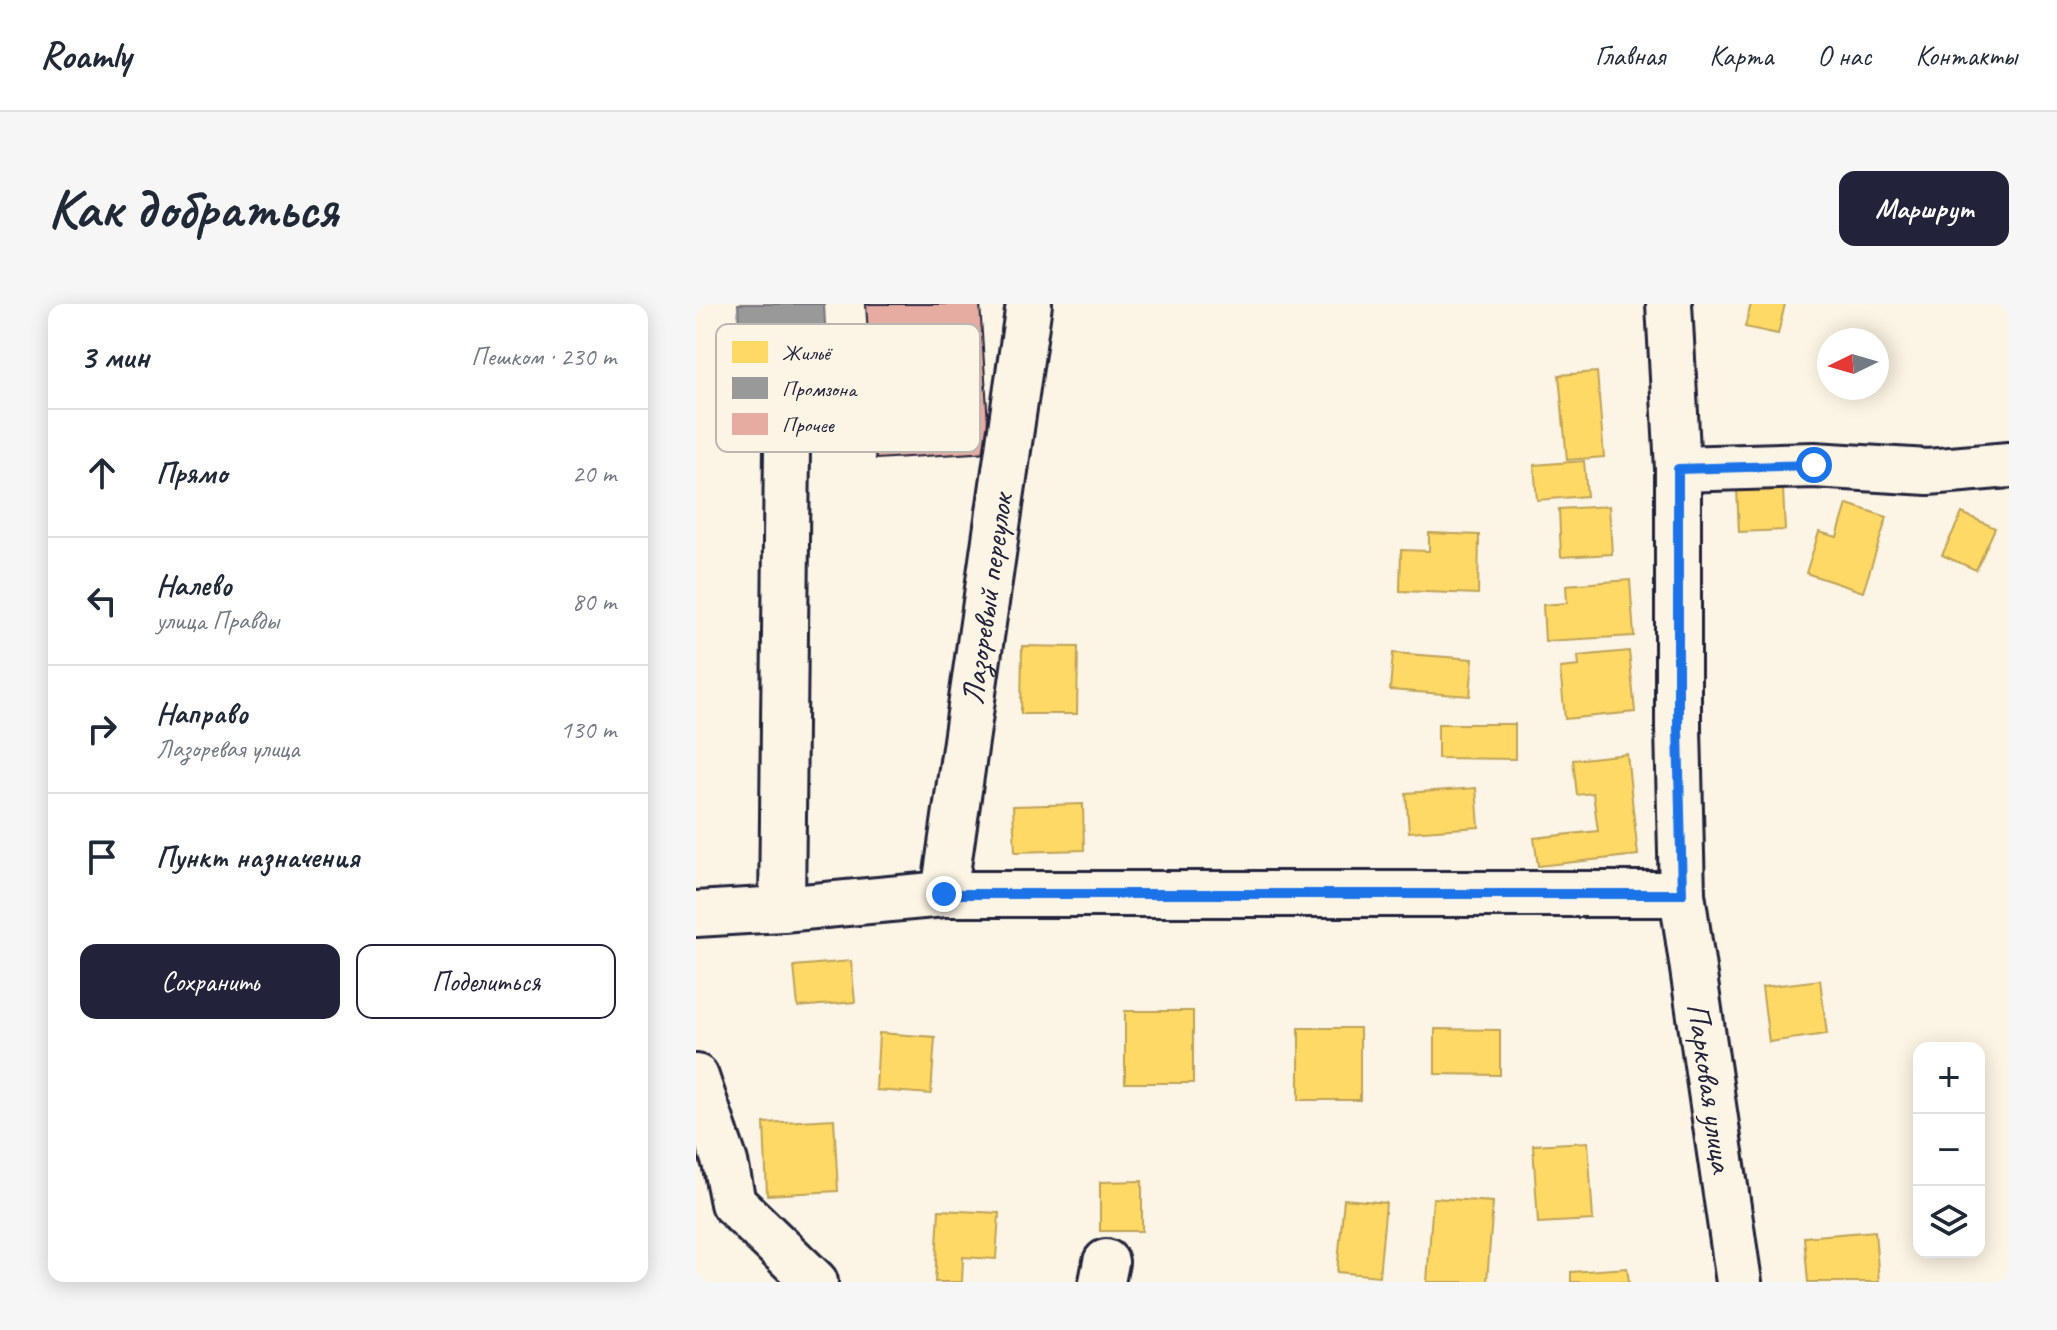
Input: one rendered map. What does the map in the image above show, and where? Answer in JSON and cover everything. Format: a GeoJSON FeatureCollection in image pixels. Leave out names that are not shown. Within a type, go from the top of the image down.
{"type":"FeatureCollection","features":[{"type":"Feature","properties":{"kind":"street","name":"Лазоревый переулок"},"geometry":{"type":"LineString","coordinates":[[944,894],[1029,304]]}},
{"type":"Feature","properties":{"kind":"street","name":"Парковая улица"},"geometry":{"type":"LineString","coordinates":[[1669,304],[1678,469],[1678,728],[1682,894],[1739,1282]]}},
{"type":"Feature","properties":{"kind":"street"},"geometry":{"type":"LineString","coordinates":[[782,909],[787,452]]}},
{"type":"Feature","properties":{"kind":"street"},"geometry":{"type":"LineString","coordinates":[[1678,469],[1814,465],[1928,472],[2009,465]]}},
{"type":"Feature","properties":{"kind":"street"},"geometry":{"type":"LineString","coordinates":[[696,914],[944,894],[1682,894]]}},
{"type":"Feature","properties":{"kind":"street"},"geometry":{"type":"LineString","coordinates":[[696,1077],[725,1162],[733,1203],[815,1282]]}},
{"type":"Feature","properties":{"kind":"building: Жильё"},"geometry":{"type":"Polygon","coordinates":[[[1751,304],[1785,304],[1778,334],[1745,327],[1751,304]]]}},
{"type":"Feature","properties":{"kind":"building: Жильё"},"geometry":{"type":"Polygon","coordinates":[[[1597,372],[1604,457],[1567,460],[1559,375],[1597,372]]]}},
{"type":"Feature","properties":{"kind":"building: Жильё"},"geometry":{"type":"Polygon","coordinates":[[[1584,461],[1587,496],[1537,500],[1534,465],[1584,461]]]}},
{"type":"Feature","properties":{"kind":"building: Жильё"},"geometry":{"type":"Polygon","coordinates":[[[1783,489],[1785,530],[1739,532],[1737,490],[1783,489]]]}},
{"type":"Feature","properties":{"kind":"building: Жильё"},"geometry":{"type":"Polygon","coordinates":[[[1847,504],[1887,517],[1863,592],[1806,573],[1819,532],[1837,537],[1847,504]]]}},
{"type":"Feature","properties":{"kind":"building: Жильё"},"geometry":{"type":"Polygon","coordinates":[[[1609,506],[1612,554],[1561,557],[1559,509],[1609,506]]]}},
{"type":"Feature","properties":{"kind":"building: Жильё"},"geometry":{"type":"Polygon","coordinates":[[[1962,513],[1995,528],[1976,570],[1942,555],[1962,513]]]}},
{"type":"Feature","properties":{"kind":"building: Жильё"},"geometry":{"type":"Polygon","coordinates":[[[1429,533],[1479,535],[1478,594],[1400,591],[1401,550],[1429,551],[1429,533]]]}},
{"type":"Feature","properties":{"kind":"building: Жильё"},"geometry":{"type":"Polygon","coordinates":[[[1630,580],[1634,636],[1545,641],[1543,605],[1567,603],[1566,585],[1630,580]]]}},
{"type":"Feature","properties":{"kind":"building: Жильё"},"geometry":{"type":"Polygon","coordinates":[[[1022,646],[1078,647],[1077,714],[1021,714],[1022,646]]]}},
{"type":"Feature","properties":{"kind":"building: Жильё"},"geometry":{"type":"Polygon","coordinates":[[[1629,651],[1635,712],[1565,719],[1560,668],[1579,666],[1578,656],[1629,651]]]}},
{"type":"Feature","properties":{"kind":"building: Жильё"},"geometry":{"type":"Polygon","coordinates":[[[1393,653],[1473,659],[1470,696],[1390,690],[1393,653]]]}},
{"type":"Feature","properties":{"kind":"building: Жильё"},"geometry":{"type":"Polygon","coordinates":[[[1438,724],[1515,724],[1515,759],[1438,758],[1438,724]]]}},
{"type":"Feature","properties":{"kind":"building: Жильё"},"geometry":{"type":"Polygon","coordinates":[[[1627,754],[1638,855],[1538,866],[1534,838],[1598,831],[1593,793],[1577,795],[1573,760],[1627,754]]]}},
{"type":"Feature","properties":{"kind":"building: Жильё"},"geometry":{"type":"Polygon","coordinates":[[[1476,788],[1479,827],[1409,832],[1406,793],[1476,788]]]}},
{"type":"Feature","properties":{"kind":"building: Жильё"},"geometry":{"type":"Polygon","coordinates":[[[1083,804],[1084,850],[1015,852],[1013,806],[1083,804]]]}},
{"type":"Feature","properties":{"kind":"building: Жильё"},"geometry":{"type":"Polygon","coordinates":[[[851,961],[855,1002],[798,1007],[794,966],[851,961]]]}},
{"type":"Feature","properties":{"kind":"building: Жильё"},"geometry":{"type":"Polygon","coordinates":[[[1820,980],[1827,1034],[1769,1042],[1762,987],[1820,980]]]}},
{"type":"Feature","properties":{"kind":"building: Жильё"},"geometry":{"type":"Polygon","coordinates":[[[1125,1011],[1193,1011],[1193,1083],[1125,1083],[1125,1011]]]}},
{"type":"Feature","properties":{"kind":"building: Жильё"},"geometry":{"type":"Polygon","coordinates":[[[1299,1028],[1360,1028],[1360,1100],[1299,1100],[1299,1028]]]}},
{"type":"Feature","properties":{"kind":"building: Жильё"},"geometry":{"type":"Polygon","coordinates":[[[1435,1029],[1500,1030],[1500,1075],[1435,1074],[1435,1029]]]}},
{"type":"Feature","properties":{"kind":"building: Жильё"},"geometry":{"type":"Polygon","coordinates":[[[879,1033],[935,1037],[931,1094],[876,1090],[879,1033]]]}},
{"type":"Feature","properties":{"kind":"building: Жильё"},"geometry":{"type":"Polygon","coordinates":[[[834,1119],[838,1191],[767,1195],[764,1123],[834,1119]]]}},
{"type":"Feature","properties":{"kind":"building: Жильё"},"geometry":{"type":"Polygon","coordinates":[[[1588,1142],[1593,1220],[1538,1223],[1533,1145],[1588,1142]]]}},
{"type":"Feature","properties":{"kind":"building: Жильё"},"geometry":{"type":"Polygon","coordinates":[[[1142,1181],[1142,1231],[1100,1231],[1100,1182],[1142,1181]]]}},
{"type":"Feature","properties":{"kind":"building: Жильё"},"geometry":{"type":"Polygon","coordinates":[[[1433,1198],[1493,1202],[1487,1282],[1427,1282],[1433,1198]]]}},
{"type":"Feature","properties":{"kind":"building: Жильё"},"geometry":{"type":"Polygon","coordinates":[[[1344,1199],[1386,1203],[1379,1276],[1337,1272],[1344,1199]]]}},
{"type":"Feature","properties":{"kind":"building: Жильё"},"geometry":{"type":"Polygon","coordinates":[[[939,1210],[999,1213],[996,1259],[963,1257],[962,1282],[935,1282],[939,1210]]]}},
{"type":"Feature","properties":{"kind":"building: Жильё"},"geometry":{"type":"Polygon","coordinates":[[[1875,1231],[1879,1282],[1808,1282],[1804,1237],[1875,1231]]]}},
{"type":"Feature","properties":{"kind":"building: Жильё"},"geometry":{"type":"Polygon","coordinates":[[[1627,1268],[1629,1282],[1571,1282],[1571,1272],[1627,1268]]]}},
{"type":"Feature","properties":{"kind":"building: Промзона"},"geometry":{"type":"Polygon","coordinates":[[[738,304],[824,304],[825,324],[739,324],[738,304]]]}},
{"type":"Feature","properties":{"kind":"building: Прочее"},"geometry":{"type":"Polygon","coordinates":[[[866,304],[980,304],[990,452],[876,459],[876,452],[980,452],[980,324],[867,324],[866,304]]]}},
{"type":"Feature","properties":{"kind":"route"},"geometry":{"type":"LineString","coordinates":[[944,894],[1682,894],[1678,728],[1678,469],[1814,465]]}}]}
